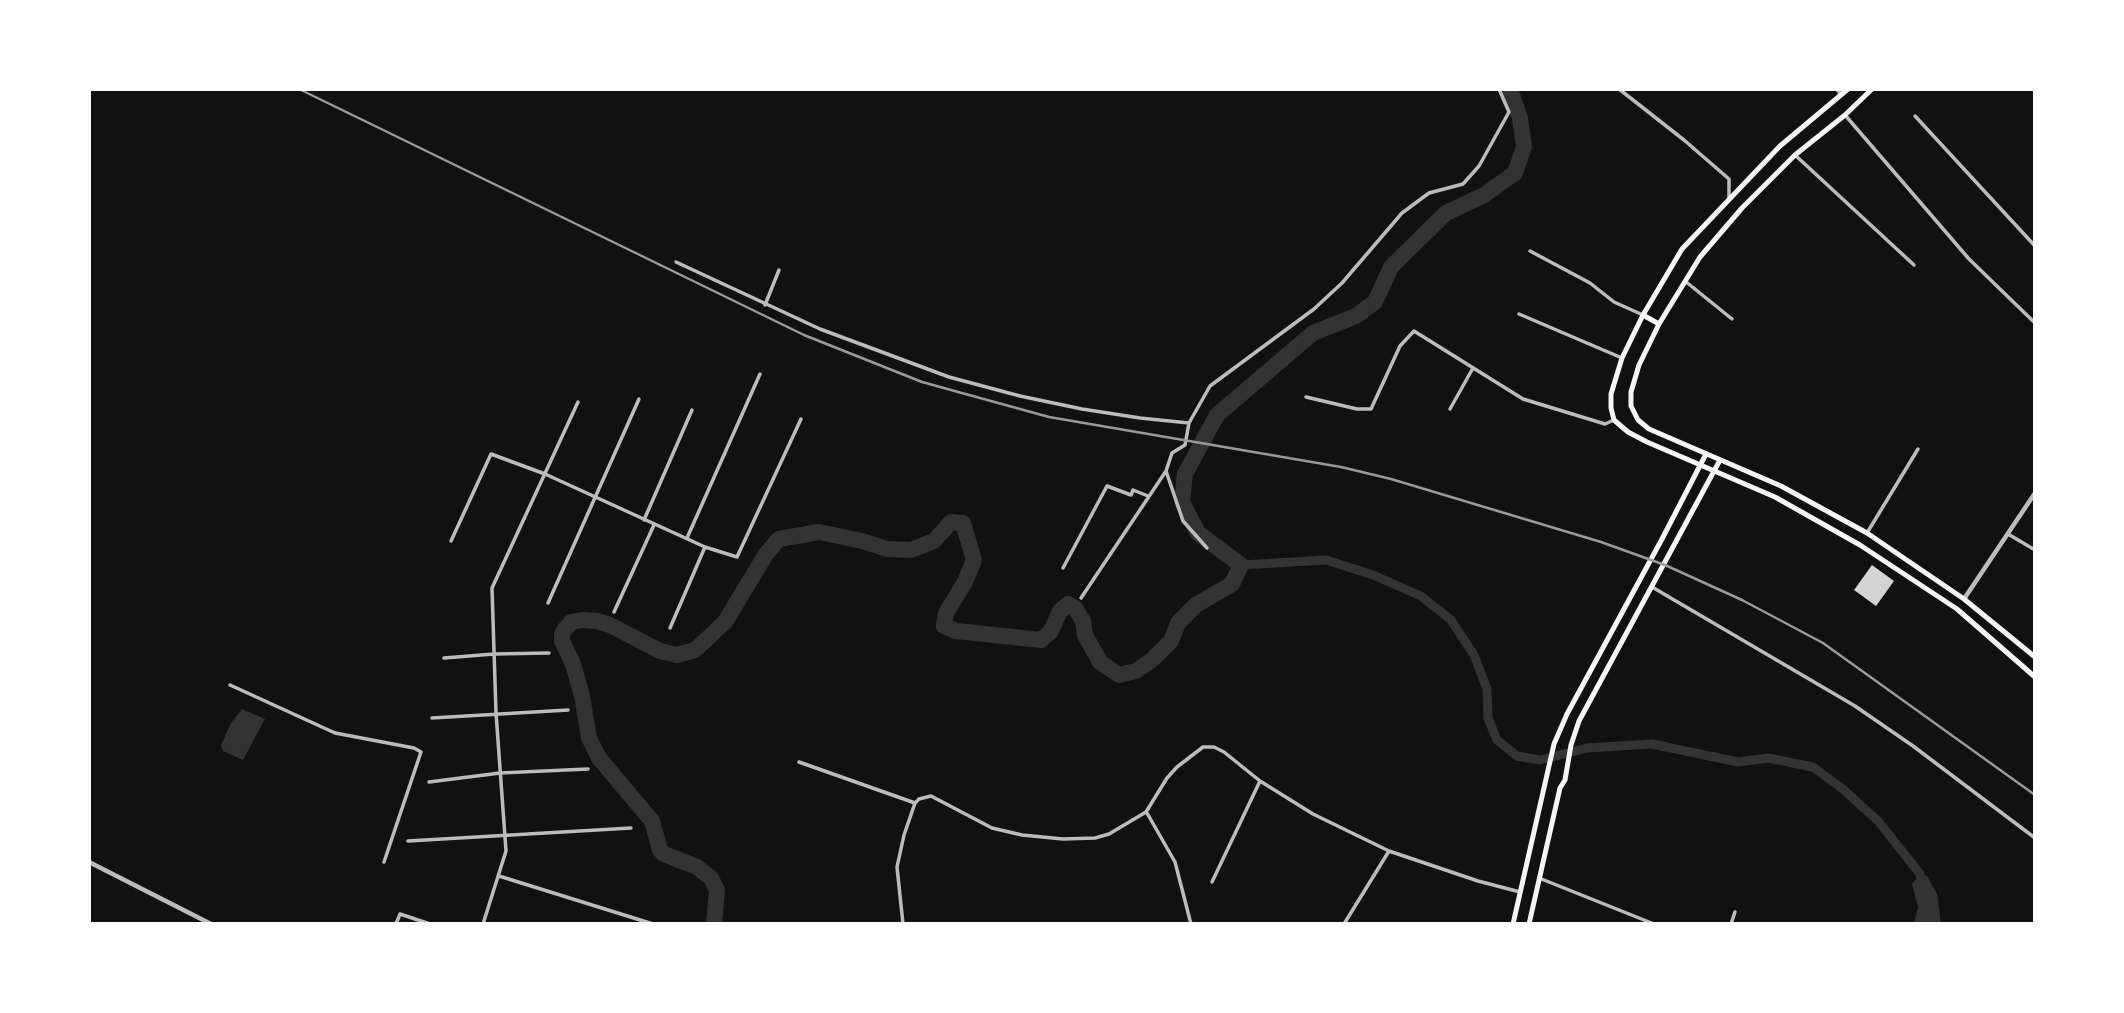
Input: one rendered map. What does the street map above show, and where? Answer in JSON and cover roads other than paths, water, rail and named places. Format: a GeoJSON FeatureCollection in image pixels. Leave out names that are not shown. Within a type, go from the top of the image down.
{"type":"FeatureCollection","features":[{"type":"Feature","properties":{"kind":"main road"},"geometry":{"type":"LineString","coordinates":[[1848,89],[1780,146],[1682,249],[1643,315],[1622,358],[1611,394],[1614,419],[1628,432],[1775,497],[1843,535],[1957,609],[2035,677]]}},
{"type":"Feature","properties":{"kind":"main road"},"geometry":{"type":"LineString","coordinates":[[1872,89],[1845,115],[1795,155],[1742,208],[1700,257],[1659,324],[1639,365],[1631,406],[1638,421],[1649,429],[1781,486],[1867,533],[1964,599],[2035,657]]}},
{"type":"Feature","properties":{"kind":"main road"},"geometry":{"type":"LineString","coordinates":[[1834,102],[1845,115]]}},
{"type":"Feature","properties":{"kind":"main road"},"geometry":{"type":"LineString","coordinates":[[1730,198],[1742,208]]}},
{"type":"Feature","properties":{"kind":"main road"},"geometry":{"type":"LineString","coordinates":[[1643,315],[1659,324]]}},
{"type":"Feature","properties":{"kind":"main road"},"geometry":{"type":"LineString","coordinates":[[1513,924],[1554,744],[1567,714],[1706,454]]}},
{"type":"Feature","properties":{"kind":"main road"},"geometry":{"type":"LineString","coordinates":[[1529,924],[1560,788],[1565,780],[1571,745],[1579,721],[1716,472],[1720,460]]}},
{"type":"Feature","properties":{"kind":"main road"},"geometry":{"type":"LineString","coordinates":[[1843,535],[1850,524]]}},
{"type":"Feature","properties":{"kind":"main road"},"geometry":{"type":"LineString","coordinates":[[1957,609],[1964,599]]}},
{"type":"Feature","properties":{"kind":"street"},"geometry":{"type":"LineString","coordinates":[[1082,598],[1166,471],[1172,453],[1185,445],[1189,423],[1210,386],[1314,309],[1342,283],[1402,213],[1429,193],[1463,184],[1479,166],[1509,113],[1499,89]]}},
{"type":"Feature","properties":{"kind":"street"},"geometry":{"type":"LineString","coordinates":[[1619,89],[1684,140],[1729,180],[1730,198]]}},
{"type":"Feature","properties":{"kind":"street"},"geometry":{"type":"LineString","coordinates":[[1836,89],[1841,95]]}},
{"type":"Feature","properties":{"kind":"street"},"geometry":{"type":"LineString","coordinates":[[1845,115],[1969,259],[2035,323]]}},
{"type":"Feature","properties":{"kind":"street"},"geometry":{"type":"LineString","coordinates":[[1915,116],[2035,246]]}},
{"type":"Feature","properties":{"kind":"street"},"geometry":{"type":"LineString","coordinates":[[1795,155],[1914,265]]}},
{"type":"Feature","properties":{"kind":"street"},"geometry":{"type":"LineString","coordinates":[[1530,251],[1590,283],[1614,302],[1643,315]]}},
{"type":"Feature","properties":{"kind":"street"},"geometry":{"type":"LineString","coordinates":[[677,262],[765,305],[862,346],[977,385],[1083,409],[1189,423]]}},
{"type":"Feature","properties":{"kind":"street"},"geometry":{"type":"LineString","coordinates":[[765,305],[779,270]]}},
{"type":"Feature","properties":{"kind":"street"},"geometry":{"type":"LineString","coordinates":[[1685,281],[1732,319]]}},
{"type":"Feature","properties":{"kind":"street"},"geometry":{"type":"LineString","coordinates":[[1519,314],[1622,358]]}},
{"type":"Feature","properties":{"kind":"street"},"geometry":{"type":"LineString","coordinates":[[1306,397],[1357,410],[1371,409],[1400,346],[1414,331],[1523,399],[1605,424],[1614,419]]}},
{"type":"Feature","properties":{"kind":"street"},"geometry":{"type":"LineString","coordinates":[[1450,409],[1473,369]]}},
{"type":"Feature","properties":{"kind":"street"},"geometry":{"type":"LineString","coordinates":[[687,538],[760,374]]}},
{"type":"Feature","properties":{"kind":"street"},"geometry":{"type":"LineString","coordinates":[[548,603],[639,399]]}},
{"type":"Feature","properties":{"kind":"street"},"geometry":{"type":"LineString","coordinates":[[483,924],[506,851],[496,713],[492,588],[578,402]]}},
{"type":"Feature","properties":{"kind":"street"},"geometry":{"type":"LineString","coordinates":[[643,520],[692,410]]}},
{"type":"Feature","properties":{"kind":"street"},"geometry":{"type":"LineString","coordinates":[[451,541],[491,454],[545,474],[705,547],[737,557],[801,419]]}},
{"type":"Feature","properties":{"kind":"street"},"geometry":{"type":"LineString","coordinates":[[1867,533],[1918,449]]}},
{"type":"Feature","properties":{"kind":"street"},"geometry":{"type":"LineString","coordinates":[[1166,471],[1183,521],[1207,548]]}},
{"type":"Feature","properties":{"kind":"street"},"geometry":{"type":"LineString","coordinates":[[1063,568],[1107,486],[1130,495],[1133,489],[1148,496]]}},
{"type":"Feature","properties":{"kind":"street"},"geometry":{"type":"LineString","coordinates":[[1964,599],[2035,493]]}},
{"type":"Feature","properties":{"kind":"street"},"geometry":{"type":"LineString","coordinates":[[614,612],[654,525]]}},
{"type":"Feature","properties":{"kind":"street"},"geometry":{"type":"LineString","coordinates":[[2008,534],[2035,550]]}},
{"type":"Feature","properties":{"kind":"street"},"geometry":{"type":"LineString","coordinates":[[670,628],[705,547]]}},
{"type":"Feature","properties":{"kind":"street"},"geometry":{"type":"LineString","coordinates":[[1652,587],[1855,706],[2035,838]]}},
{"type":"Feature","properties":{"kind":"street"},"geometry":{"type":"LineString","coordinates":[[444,659],[494,654],[549,653]]}},
{"type":"Feature","properties":{"kind":"street"},"geometry":{"type":"LineString","coordinates":[[230,685],[335,733],[414,748],[422,752],[384,862]]}},
{"type":"Feature","properties":{"kind":"street"},"geometry":{"type":"LineString","coordinates":[[432,718],[568,710]]}},
{"type":"Feature","properties":{"kind":"street"},"geometry":{"type":"LineString","coordinates":[[903,924],[897,867],[904,835],[915,803],[919,799],[931,796],[992,828],[1022,835],[1063,839],[1095,838],[1109,834],[1146,812],[1167,778],[1203,747],[1214,747],[1224,752],[1260,781],[1312,814],[1389,850],[1478,881],[1520,892]]}},
{"type":"Feature","properties":{"kind":"street"},"geometry":{"type":"LineString","coordinates":[[799,762],[915,803]]}},
{"type":"Feature","properties":{"kind":"street"},"geometry":{"type":"LineString","coordinates":[[429,782],[500,773],[588,769]]}},
{"type":"Feature","properties":{"kind":"street"},"geometry":{"type":"LineString","coordinates":[[1212,882],[1260,781]]}},
{"type":"Feature","properties":{"kind":"street"},"geometry":{"type":"LineString","coordinates":[[1146,812],[1175,863],[1191,924]]}},
{"type":"Feature","properties":{"kind":"street"},"geometry":{"type":"LineString","coordinates":[[408,841],[631,828]]}},
{"type":"Feature","properties":{"kind":"street"},"geometry":{"type":"LineString","coordinates":[[1344,924],[1389,850]]}},
{"type":"Feature","properties":{"kind":"street"},"geometry":{"type":"LineString","coordinates":[[89,862],[211,924]]}},
{"type":"Feature","properties":{"kind":"street"},"geometry":{"type":"LineString","coordinates":[[499,876],[653,924]]}},
{"type":"Feature","properties":{"kind":"street"},"geometry":{"type":"LineString","coordinates":[[1538,878],[1654,924]]}},
{"type":"Feature","properties":{"kind":"street"},"geometry":{"type":"LineString","coordinates":[[1731,924],[1735,912]]}},
{"type":"Feature","properties":{"kind":"street"},"geometry":{"type":"LineString","coordinates":[[396,924],[400,914],[430,924]]}},
{"type":"Feature","properties":{"kind":"street"},"geometry":{"type":"LineString","coordinates":[[625,924],[627,917]]}},
{"type":"Feature","properties":{"kind":"waterway"},"geometry":{"type":"LineString","coordinates":[[714,924],[717,890],[711,878],[697,867],[660,850],[652,821],[599,758],[589,738],[582,696],[573,664],[562,641],[562,634],[571,622],[597,621],[610,625],[660,651],[677,655],[695,650],[725,622],[766,554],[779,539],[819,532],[887,549],[911,550],[934,541],[951,522],[963,523],[974,560],[965,582],[946,613],[944,626],[956,631],[1041,640],[1051,631],[1060,611],[1068,604],[1075,608],[1083,621],[1085,635],[1100,662],[1119,675],[1136,671],[1171,641],[1178,623],[1196,605],[1232,584],[1241,565],[1198,533],[1182,502],[1185,474],[1217,415],[1313,333],[1356,316],[1375,302],[1391,267],[1446,213],[1484,195],[1515,173],[1524,147],[1520,118],[1510,89]]}},
{"type":"Feature","properties":{"kind":"waterway"},"geometry":{"type":"LineString","coordinates":[[1241,565],[1326,560],[1373,575],[1421,596],[1451,620],[1474,655],[1487,689],[1488,718],[1497,740],[1517,756],[1540,760],[1587,748],[1652,744],[1738,762],[1768,758],[1813,767],[1844,790],[1879,822],[1920,874],[1922,884]]}},
{"type":"Feature","properties":{"kind":"railway"},"geometry":{"type":"LineString","coordinates":[[299,89],[804,335],[922,382],[1049,417],[1341,467],[1391,479],[1601,542],[1665,565],[1742,600],[1823,643],[2035,795]]}}]}
